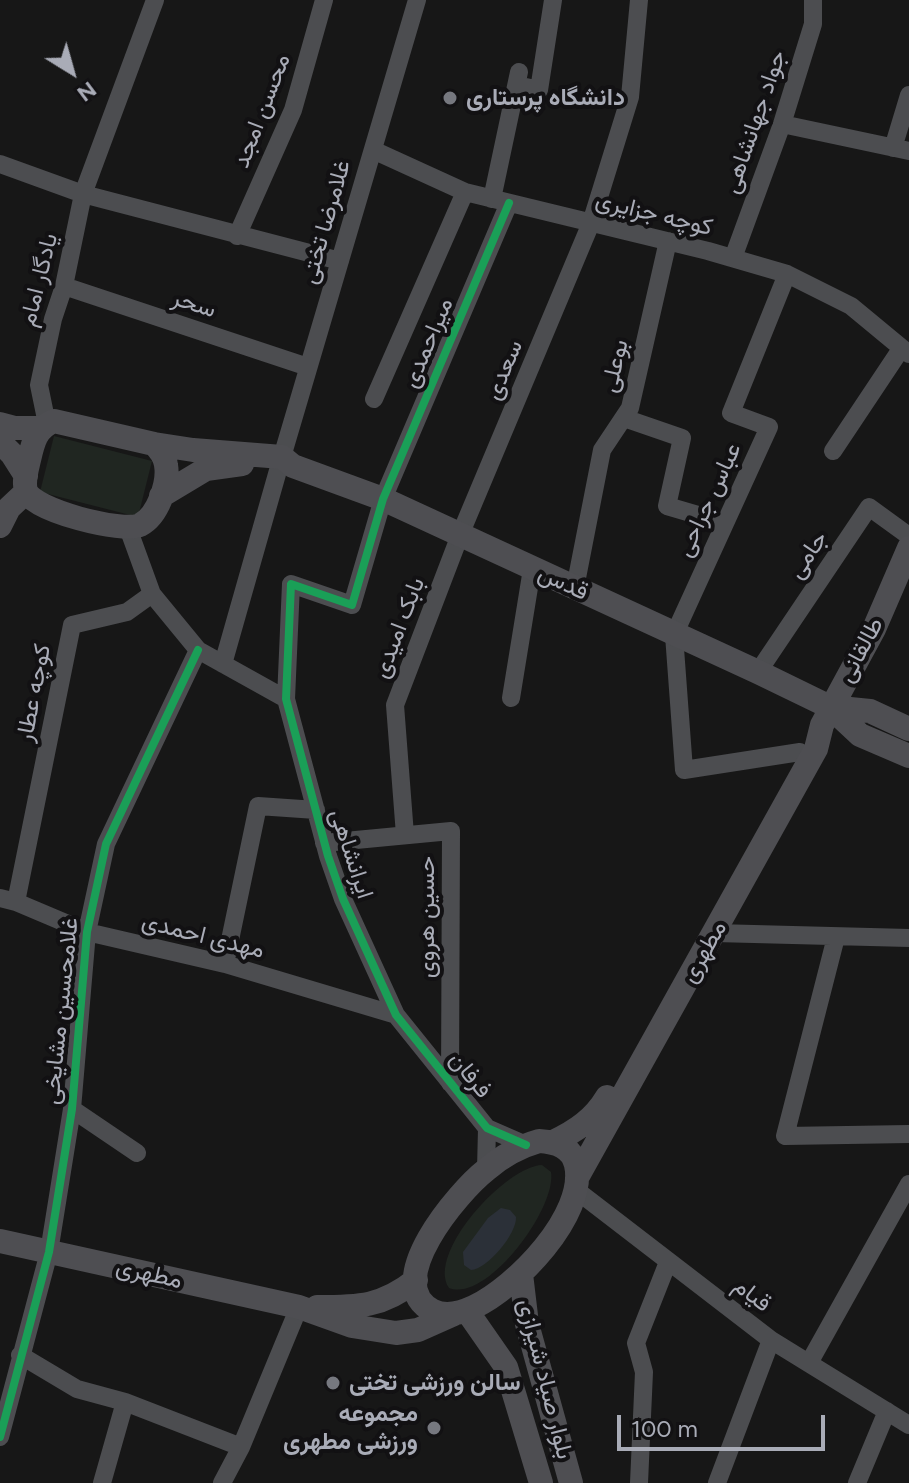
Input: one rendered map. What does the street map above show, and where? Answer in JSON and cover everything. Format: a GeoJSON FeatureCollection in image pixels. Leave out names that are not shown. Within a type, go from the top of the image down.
{"type":"FeatureCollection","features":[{"type":"Feature","properties":{"kind":"main road"},"geometry":{"type":"LineString","coordinates":[[0,424],[15,428],[61,422],[154,444],[163,454],[167,476],[157,507],[146,521],[128,528],[57,513],[41,506],[12,454],[0,442]]}},
{"type":"Feature","properties":{"kind":"main road"},"geometry":{"type":"LineString","coordinates":[[0,526],[26,484],[33,441],[44,426]]}},
{"type":"Feature","properties":{"kind":"main road","name":"قدس"},"geometry":{"type":"LineString","coordinates":[[154,444],[284,463],[383,499],[758,672],[826,716]]}},
{"type":"Feature","properties":{"kind":"main road","name":"قدس"},"geometry":{"type":"LineString","coordinates":[[161,496],[206,469],[239,464],[284,463]]}},
{"type":"Feature","properties":{"kind":"main road","name":"طالقانی"},"geometry":{"type":"LineString","coordinates":[[826,716],[874,629],[909,548]]}},
{"type":"Feature","properties":{"kind":"main road"},"geometry":{"type":"LineString","coordinates":[[826,716],[870,711],[909,729]]}},
{"type":"Feature","properties":{"kind":"main road"},"geometry":{"type":"LineString","coordinates":[[826,716],[909,756]]}},
{"type":"Feature","properties":{"kind":"main road","name":"مطهری"},"geometry":{"type":"LineString","coordinates":[[0,1241],[299,1307],[352,1326],[396,1333],[418,1330],[494,1296],[521,1274],[555,1232],[621,1095],[800,752],[826,716]]}},
{"type":"Feature","properties":{"kind":"main road","name":"مطهری"},"geometry":{"type":"LineString","coordinates":[[553,1142],[574,1132],[598,1113],[816,749],[826,716]]}},
{"type":"Feature","properties":{"kind":"main road"},"geometry":{"type":"LineString","coordinates":[[461,1312],[440,1314],[426,1307],[418,1294],[416,1280],[422,1252],[438,1223],[460,1195],[510,1152],[539,1141],[553,1142],[567,1148],[576,1162],[577,1183]]}},
{"type":"Feature","properties":{"kind":"main road","name":"بلوار صیاد شیرازی"},"geometry":{"type":"LineString","coordinates":[[521,1274],[527,1324],[571,1483]]}},
{"type":"Feature","properties":{"kind":"main road","name":"مطهری"},"geometry":{"type":"LineString","coordinates":[[299,1307],[376,1304],[396,1295],[416,1280]]}},
{"type":"Feature","properties":{"kind":"main road","name":"بلوار صیاد شیرازی"},"geometry":{"type":"LineString","coordinates":[[461,1312],[506,1367],[541,1483]]}},
{"type":"Feature","properties":{"kind":"main road"},"geometry":{"type":"LineString","coordinates":[[529,1438],[558,1432]]}},
{"type":"Feature","properties":{"kind":"street","name":"یادگار امام"},"geometry":{"type":"LineString","coordinates":[[44,426],[39,385],[83,194],[155,0]]}},
{"type":"Feature","properties":{"kind":"street","name":"محسن امجد"},"geometry":{"type":"LineString","coordinates":[[237,236],[293,110],[324,0]]}},
{"type":"Feature","properties":{"kind":"street","name":"غلامرضا تختی"},"geometry":{"type":"LineString","coordinates":[[223,664],[417,0]]}},
{"type":"Feature","properties":{"kind":"street","name":"میراحمدی"},"geometry":{"type":"LineString","coordinates":[[286,699],[291,584],[352,605],[383,499],[500,201],[518,79],[539,90],[553,0]]}},
{"type":"Feature","properties":{"kind":"street","name":"سعدی"},"geometry":{"type":"LineString","coordinates":[[460,535],[591,223],[630,97],[639,0]]}},
{"type":"Feature","properties":{"kind":"street","name":"جواد جهانشاهی"},"geometry":{"type":"LineString","coordinates":[[733,258],[782,124],[813,24],[813,0]]}},
{"type":"Feature","properties":{"kind":"street"},"geometry":{"type":"LineString","coordinates":[[782,124],[901,149],[909,95]]}},
{"type":"Feature","properties":{"kind":"street","name":"کوچه جزایری"},"geometry":{"type":"LineString","coordinates":[[373,150],[465,192],[668,241],[787,274],[851,306],[905,351]]}},
{"type":"Feature","properties":{"kind":"street"},"geometry":{"type":"LineString","coordinates":[[0,164],[83,194],[340,261]]}},
{"type":"Feature","properties":{"kind":"street"},"geometry":{"type":"LineString","coordinates":[[374,399],[465,192]]}},
{"type":"Feature","properties":{"kind":"street","name":"بوعلی"},"geometry":{"type":"LineString","coordinates":[[575,588],[602,450],[630,408],[668,241]]}},
{"type":"Feature","properties":{"kind":"street","name":"عباس جراحی"},"geometry":{"type":"LineString","coordinates":[[674,635],[769,427],[731,413],[787,274]]}},
{"type":"Feature","properties":{"kind":"street","name":"سحر"},"geometry":{"type":"LineString","coordinates":[[64,286],[308,367]]}},
{"type":"Feature","properties":{"kind":"street"},"geometry":{"type":"LineString","coordinates":[[833,451],[905,351]]}},
{"type":"Feature","properties":{"kind":"street"},"geometry":{"type":"LineString","coordinates":[[624,418],[682,438],[667,506],[725,523]]}},
{"type":"Feature","properties":{"kind":"street","name":"جامی"},"geometry":{"type":"LineString","coordinates":[[758,672],[869,507],[909,536]]}},
{"type":"Feature","properties":{"kind":"street"},"geometry":{"type":"LineString","coordinates":[[128,528],[152,594],[198,650],[286,699]]}},
{"type":"Feature","properties":{"kind":"street","name":"بابک امیدی"},"geometry":{"type":"LineString","coordinates":[[405,835],[395,705],[460,535]]}},
{"type":"Feature","properties":{"kind":"street"},"geometry":{"type":"LineString","coordinates":[[511,698],[532,569]]}},
{"type":"Feature","properties":{"kind":"street","name":"کوچه عطار"},"geometry":{"type":"LineString","coordinates":[[8,900],[72,625],[127,612],[152,594]]}},
{"type":"Feature","properties":{"kind":"street"},"geometry":{"type":"LineString","coordinates":[[674,635],[684,770],[800,752]]}},
{"type":"Feature","properties":{"kind":"street","name":"غلامحسین مشایخی"},"geometry":{"type":"LineString","coordinates":[[0,1437],[49,1252],[72,1109],[87,932],[106,844],[198,650]]}},
{"type":"Feature","properties":{"kind":"street","name":"ایرانشاهی"},"geometry":{"type":"LineString","coordinates":[[286,699],[324,843],[343,899],[396,1015]]}},
{"type":"Feature","properties":{"kind":"street"},"geometry":{"type":"LineString","coordinates":[[225,964],[258,806],[316,810]]}},
{"type":"Feature","properties":{"kind":"street","name":"حسین هروی"},"geometry":{"type":"LineString","coordinates":[[324,843],[451,831],[450,1083]]}},
{"type":"Feature","properties":{"kind":"street","name":"مهدی احمدی"},"geometry":{"type":"LineString","coordinates":[[8,900],[87,932],[225,964],[396,1015]]}},
{"type":"Feature","properties":{"kind":"street"},"geometry":{"type":"LineString","coordinates":[[708,932],[909,938]]}},
{"type":"Feature","properties":{"kind":"street"},"geometry":{"type":"LineString","coordinates":[[836,937],[785,1136],[909,1134]]}},
{"type":"Feature","properties":{"kind":"street","name":"فرفان"},"geometry":{"type":"LineString","coordinates":[[396,1015],[487,1128],[526,1145]]}},
{"type":"Feature","properties":{"kind":"street"},"geometry":{"type":"LineString","coordinates":[[72,1109],[137,1153]]}},
{"type":"Feature","properties":{"kind":"street"},"geometry":{"type":"LineString","coordinates":[[486,1170],[487,1128]]}},
{"type":"Feature","properties":{"kind":"street","name":"قیام"},"geometry":{"type":"LineString","coordinates":[[577,1183],[668,1262],[771,1340],[907,1421]]}},
{"type":"Feature","properties":{"kind":"street"},"geometry":{"type":"LineString","coordinates":[[809,1363],[909,1184]]}},
{"type":"Feature","properties":{"kind":"street"},"geometry":{"type":"LineString","coordinates":[[639,1483],[644,1372],[636,1343],[668,1262]]}},
{"type":"Feature","properties":{"kind":"street"},"geometry":{"type":"LineString","coordinates":[[222,1483],[241,1447],[299,1307]]}},
{"type":"Feature","properties":{"kind":"street"},"geometry":{"type":"LineString","coordinates":[[717,1483],[771,1340]]}},
{"type":"Feature","properties":{"kind":"street"},"geometry":{"type":"LineString","coordinates":[[20,1355],[77,1389],[125,1402],[241,1447]]}},
{"type":"Feature","properties":{"kind":"street"},"geometry":{"type":"LineString","coordinates":[[102,1483],[125,1402]]}},
{"type":"Feature","properties":{"kind":"street"},"geometry":{"type":"LineString","coordinates":[[857,1483],[887,1411]]}},
{"type":"Feature","properties":{"kind":"shaded area"},"geometry":{"type":"Polygon","coordinates":[[[54,436],[152,461],[138,517],[40,492],[54,436]]]}},
{"type":"Feature","properties":{"kind":"shaded area"},"geometry":{"type":"Polygon","coordinates":[[[542,1165],[551,1172],[550,1188],[543,1207],[516,1249],[482,1281],[465,1289],[449,1288],[445,1273],[449,1254],[473,1214],[509,1180],[527,1169],[542,1165]]]}},
{"type":"Feature","properties":{"kind":"shaded area"},"geometry":{"type":"Polygon","coordinates":[[[501,1208],[510,1210],[516,1217],[512,1232],[493,1257],[471,1270],[464,1265],[463,1252],[488,1218],[501,1208]]]}},
{"type":"Feature","properties":{"kind":"cycle path"},"geometry":{"type":"LineString","coordinates":[[509,203],[383,499],[352,605],[291,584],[286,699],[328,856],[343,899],[396,1015],[487,1128],[526,1145]]}},
{"type":"Feature","properties":{"kind":"cycle path"},"geometry":{"type":"LineString","coordinates":[[0,1437],[49,1252],[72,1109],[87,932],[106,844],[198,650]]}},
{"type":"Feature","properties":{"kind":"place","name":"دانشگاه پرستاری"},"geometry":{"type":"Point","coordinates":[450,98]}},
{"type":"Feature","properties":{"kind":"place","name":"سالن ورزشی تختی"},"geometry":{"type":"Point","coordinates":[333,1383]}},
{"type":"Feature","properties":{"kind":"place","name":"مجموعه ورزشی مطهری"},"geometry":{"type":"Point","coordinates":[434,1428]}}]}
